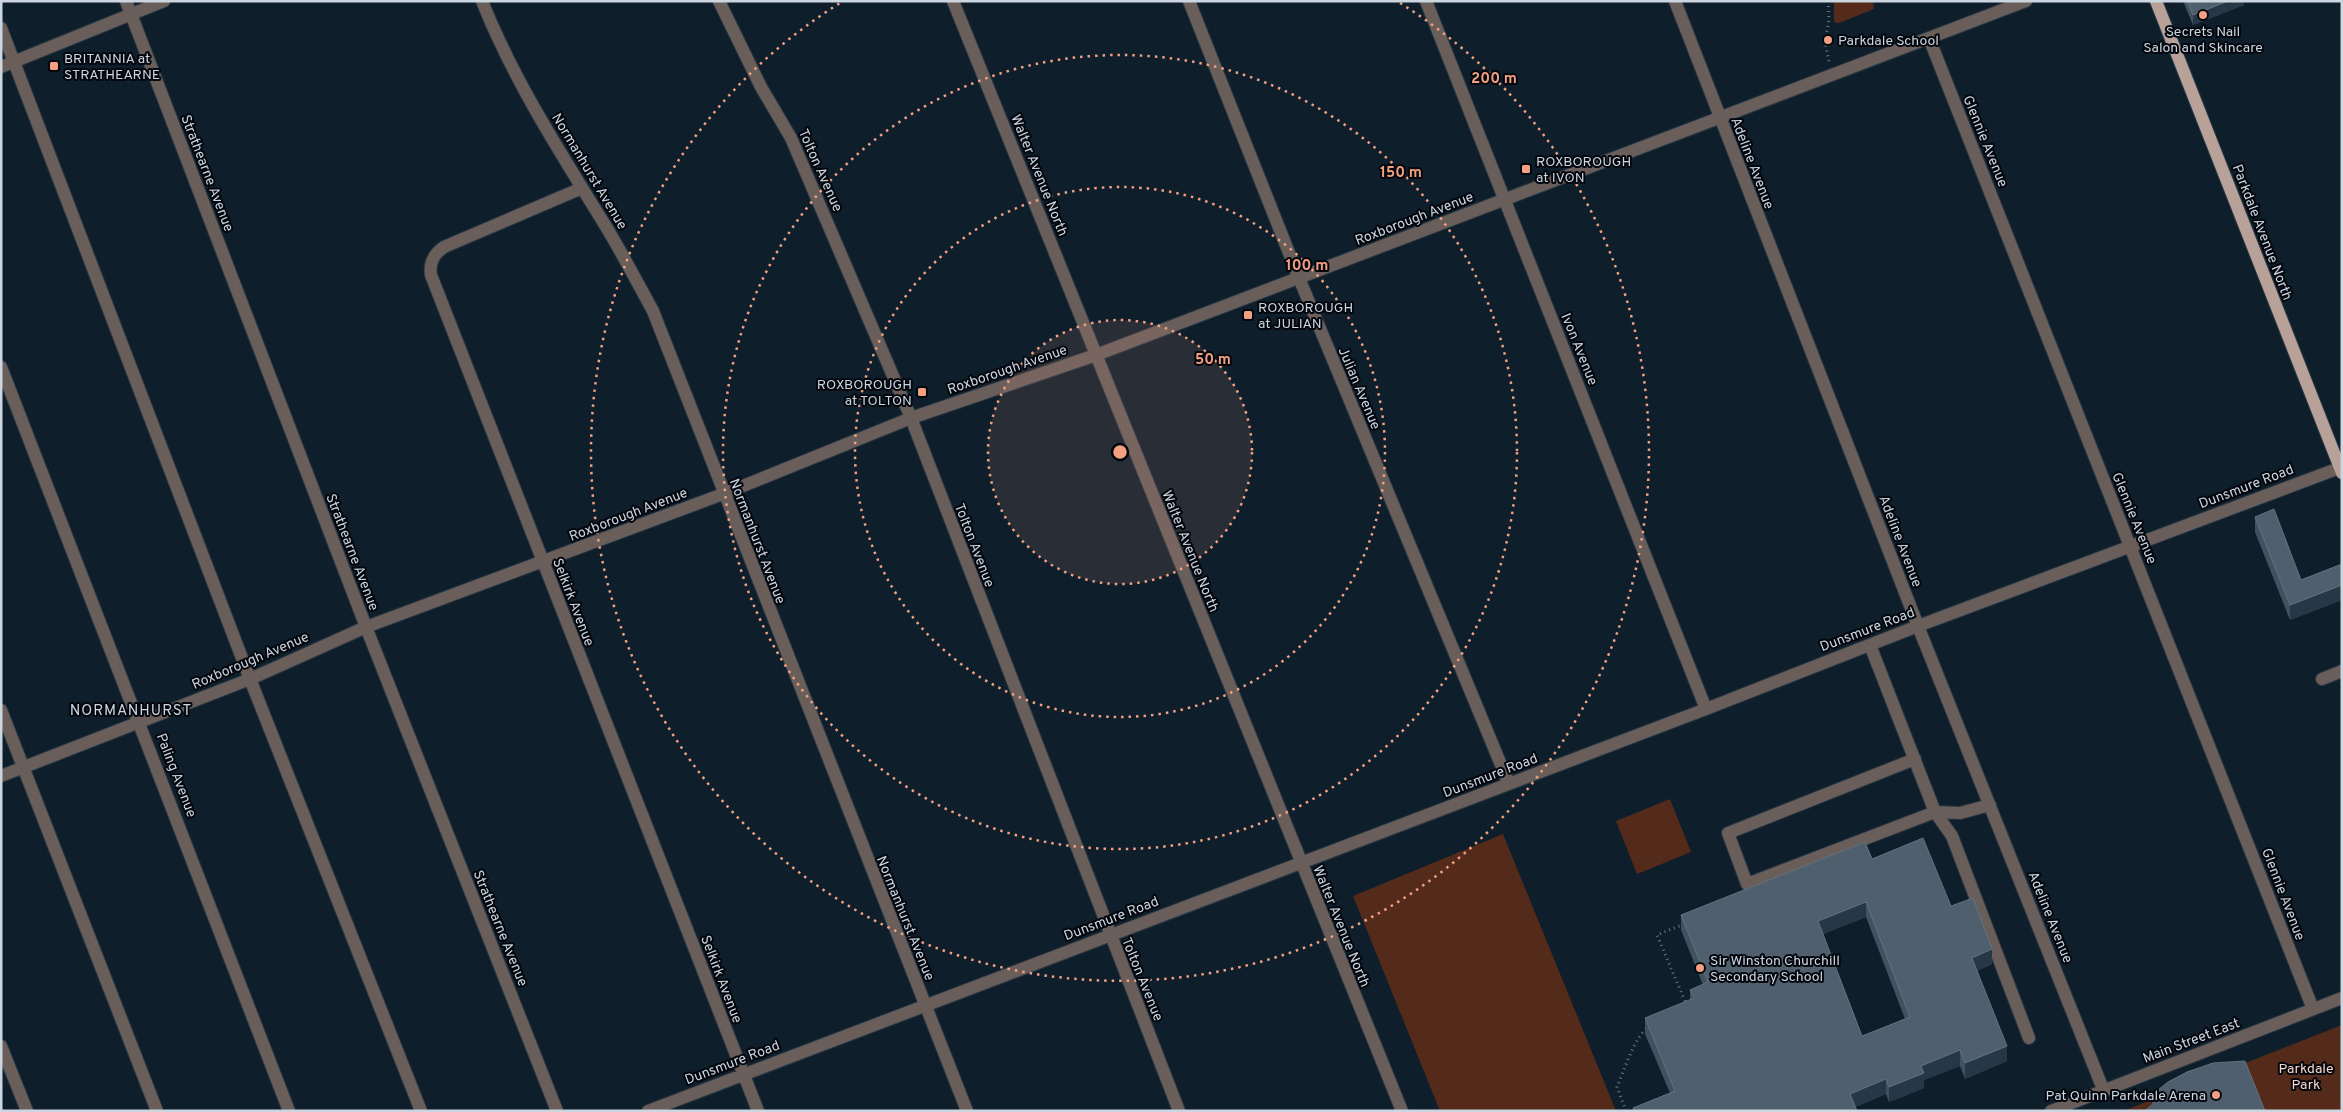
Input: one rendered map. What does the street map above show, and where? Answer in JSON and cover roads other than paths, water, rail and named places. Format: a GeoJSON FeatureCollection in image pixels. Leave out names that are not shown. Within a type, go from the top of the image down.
{"type":"FeatureCollection","features":[{"type":"Feature","properties":{"kind":"main road","name":"Parkdale Avenue North"},"geometry":{"type":"LineString","coordinates":[[2156,1],[2341,469]]}},
{"type":"Feature","properties":{"kind":"street","name":"Strathearne Avenue"},"geometry":{"type":"LineString","coordinates":[[126,1],[366,627],[557,1111]]}},
{"type":"Feature","properties":{"kind":"street"},"geometry":{"type":"LineString","coordinates":[[1,67],[164,1]]}},
{"type":"Feature","properties":{"kind":"street","name":"Normanhurst Avenue"},"geometry":{"type":"LineString","coordinates":[[482,1],[500,46],[653,311],[723,494],[967,1111]]}},
{"type":"Feature","properties":{"kind":"street","name":"Tolton Avenue"},"geometry":{"type":"LineString","coordinates":[[719,1],[761,88],[792,138],[910,418],[1179,1111]]}},
{"type":"Feature","properties":{"kind":"street","name":"Walter Avenue North"},"geometry":{"type":"LineString","coordinates":[[953,1],[1402,1111]]}},
{"type":"Feature","properties":{"kind":"street","name":"Julian Avenue"},"geometry":{"type":"LineString","coordinates":[[1189,1],[1298,278],[1509,784]]}},
{"type":"Feature","properties":{"kind":"street","name":"Ivon Avenue"},"geometry":{"type":"LineString","coordinates":[[1426,1],[1706,709]]}},
{"type":"Feature","properties":{"kind":"street","name":"Adeline Avenue"},"geometry":{"type":"LineString","coordinates":[[1675,1],[1918,626],[2103,1089]]}},
{"type":"Feature","properties":{"kind":"street","name":"Roxborough Avenue"},"geometry":{"type":"LineString","coordinates":[[1,776],[250,679],[366,627],[723,494],[910,418],[1096,355],[2026,1]]}},
{"type":"Feature","properties":{"kind":"street"},"geometry":{"type":"LineString","coordinates":[[1,28],[250,679],[421,1111]]}},
{"type":"Feature","properties":{"kind":"street","name":"Glennie Avenue"},"geometry":{"type":"LineString","coordinates":[[1929,38],[2313,1009]]}},
{"type":"Feature","properties":{"kind":"street","name":"Selkirk Avenue"},"geometry":{"type":"LineString","coordinates":[[582,188],[444,246],[436,253],[430,267],[432,278],[758,1111]]}},
{"type":"Feature","properties":{"kind":"street","name":"Paling Avenue"},"geometry":{"type":"LineString","coordinates":[[1,368],[289,1111]]}},
{"type":"Feature","properties":{"kind":"street","name":"Dunsmure Road"},"geometry":{"type":"LineString","coordinates":[[648,1111],[1109,934],[1706,709],[1870,644],[2341,469]]}},
{"type":"Feature","properties":{"kind":"street"},"geometry":{"type":"LineString","coordinates":[[1870,644],[1935,812],[1952,836],[2029,1038]]}},
{"type":"Feature","properties":{"kind":"street"},"geometry":{"type":"LineString","coordinates":[[2322,679],[2342,671]]}},
{"type":"Feature","properties":{"kind":"street"},"geometry":{"type":"LineString","coordinates":[[1,710],[157,1111]]}},
{"type":"Feature","properties":{"kind":"street"},"geometry":{"type":"LineString","coordinates":[[1915,759],[1728,833],[1747,884],[1935,812],[1960,813],[1990,805]]}},
{"type":"Feature","properties":{"kind":"street","name":"Main Street East"},"geometry":{"type":"LineString","coordinates":[[2051,1111],[2103,1089],[2342,998]]}},
{"type":"Feature","properties":{"kind":"street"},"geometry":{"type":"LineString","coordinates":[[1,1046],[27,1111]]}},
{"type":"Feature","properties":{"kind":"place","name":"Secrets Nail Salon and Skincare"},"geometry":{"type":"Point","coordinates":[2203,15]}},
{"type":"Feature","properties":{"kind":"place","name":"Parkdale School"},"geometry":{"type":"Point","coordinates":[1828,40]}},
{"type":"Feature","properties":{"kind":"place","name":"BRITANNIA at STRATHEARNE"},"geometry":{"type":"Point","coordinates":[54,66]}},
{"type":"Feature","properties":{"kind":"place","name":"ROXBOROUGH at IVON"},"geometry":{"type":"Point","coordinates":[1526,169]}},
{"type":"Feature","properties":{"kind":"place","name":"ROXBOROUGH at JULIAN"},"geometry":{"type":"Point","coordinates":[1248,315]}},
{"type":"Feature","properties":{"kind":"place","name":"ROXBOROUGH at TOLTON"},"geometry":{"type":"Point","coordinates":[922,392]}},
{"type":"Feature","properties":{"kind":"place","name":"Sir Winston Churchill Secondary School"},"geometry":{"type":"Point","coordinates":[1700,968]}},
{"type":"Feature","properties":{"kind":"place","name":"Pat Quinn Parkdale Arena"},"geometry":{"type":"Point","coordinates":[2216,1095]}},
{"type":"Feature","properties":{"kind":"district","name":"NORMANHURST"},"geometry":{"type":"Point","coordinates":[131,710]}},
{"type":"Feature","properties":{"kind":"park label","name":"Parkdale Park"},"geometry":{"type":"Point","coordinates":[2306,1076]}}]}
